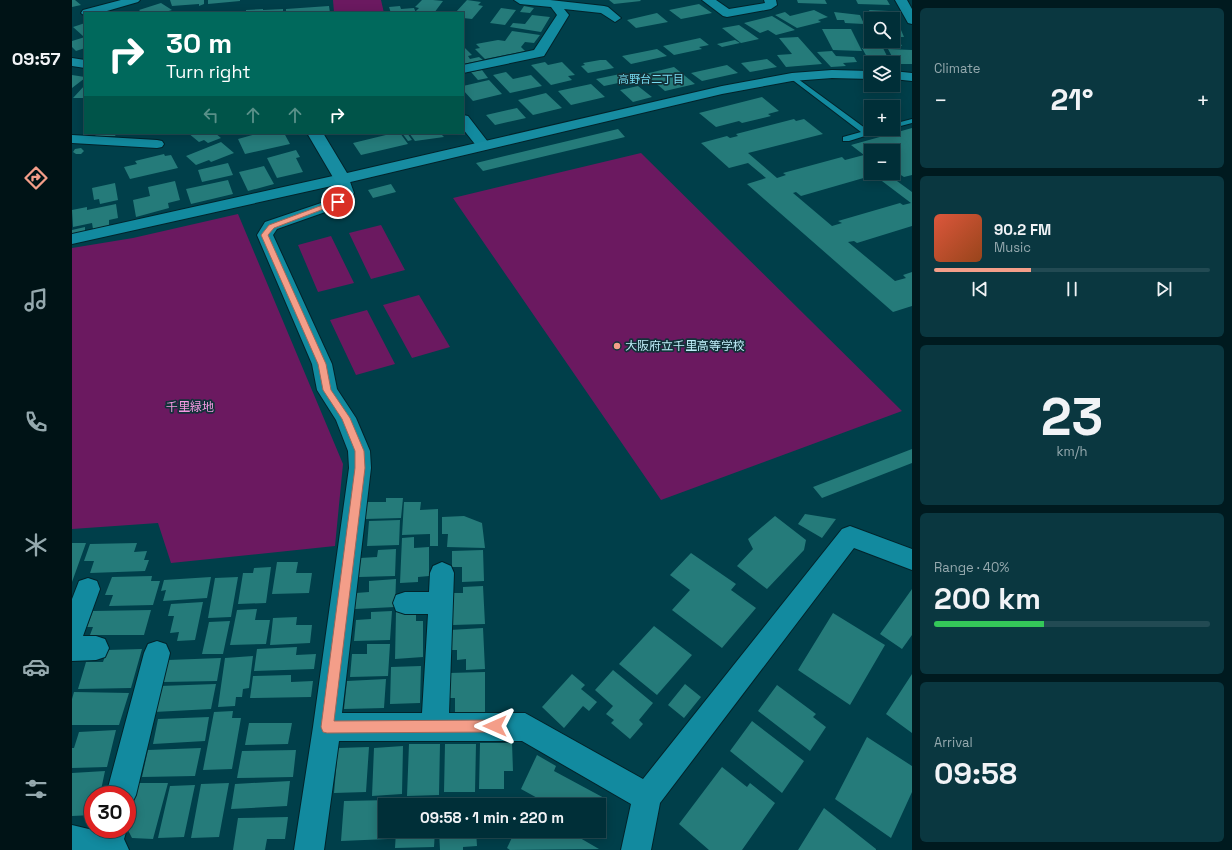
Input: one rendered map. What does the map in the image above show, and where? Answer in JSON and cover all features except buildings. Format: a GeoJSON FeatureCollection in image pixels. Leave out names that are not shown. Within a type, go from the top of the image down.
{"type":"FeatureCollection","features":[{"type":"Feature","properties":{"kind":"street"},"geometry":{"type":"LineString","coordinates":[[91,12],[134,0]]}},
{"type":"Feature","properties":{"kind":"street"},"geometry":{"type":"LineString","coordinates":[[520,0],[604,10],[615,18]]}},
{"type":"Feature","properties":{"kind":"street"},"geometry":{"type":"LineString","coordinates":[[708,0],[727,13],[771,5],[770,0]]}},
{"type":"Feature","properties":{"kind":"street"},"geometry":{"type":"LineString","coordinates":[[901,0],[912,20]]}},
{"type":"Feature","properties":{"kind":"street"},"geometry":{"type":"LineString","coordinates":[[464,69],[539,53],[563,15],[555,5]]}},
{"type":"Feature","properties":{"kind":"street"},"geometry":{"type":"LineString","coordinates":[[72,62],[84,64]]}},
{"type":"Feature","properties":{"kind":"street"},"geometry":{"type":"LineString","coordinates":[[72,239],[342,179],[722,90],[792,77],[832,74],[864,75]]}},
{"type":"Feature","properties":{"kind":"street"},"geometry":{"type":"LineString","coordinates":[[900,76],[912,76]]}},
{"type":"Feature","properties":{"kind":"street"},"geometry":{"type":"LineString","coordinates":[[464,120],[483,145]]}},
{"type":"Feature","properties":{"kind":"street"},"geometry":{"type":"LineString","coordinates":[[309,850],[327,727],[360,468],[359,451],[346,418],[327,390],[322,364],[264,235],[271,226],[338,202],[346,193],[342,179],[316,134]]}},
{"type":"Feature","properties":{"kind":"street"},"geometry":{"type":"LineString","coordinates":[[72,139],[157,144]]}},
{"type":"Feature","properties":{"kind":"street"},"geometry":{"type":"LineString","coordinates":[[636,850],[647,797],[850,536],[912,560]]}},
{"type":"Feature","properties":{"kind":"street"},"geometry":{"type":"LineString","coordinates":[[435,726],[442,573]]}},
{"type":"Feature","properties":{"kind":"street"},"geometry":{"type":"LineString","coordinates":[[72,633],[88,588]]}},
{"type":"Feature","properties":{"kind":"street"},"geometry":{"type":"LineString","coordinates":[[405,603],[441,603]]}},
{"type":"Feature","properties":{"kind":"street"},"geometry":{"type":"LineString","coordinates":[[123,786],[157,653]]}},
{"type":"Feature","properties":{"kind":"street"},"geometry":{"type":"LineString","coordinates":[[327,727],[525,727],[647,797]]}},
{"type":"Feature","properties":{"kind":"street"},"geometry":{"type":"LineString","coordinates":[[72,840],[111,842]]}},
{"type":"Feature","properties":{"kind":"lane"},"geometry":{"type":"LineString","coordinates":[[792,77],[864,131]]}},
{"type":"Feature","properties":{"kind":"lane"},"geometry":{"type":"LineString","coordinates":[[900,124],[912,121]]}},
{"type":"Feature","properties":{"kind":"lane"},"geometry":{"type":"LineString","coordinates":[[846,139],[864,134]]}},
{"type":"Feature","properties":{"kind":"green space"},"geometry":{"type":"Polygon","coordinates":[[[333,0],[381,0],[384,12],[334,12],[333,0]]]}},
{"type":"Feature","properties":{"kind":"green space"},"geometry":{"type":"Polygon","coordinates":[[[641,153],[902,411],[661,500],[453,198],[641,153]]]}},
{"type":"Feature","properties":{"kind":"green space","name":"千里緑地"},"geometry":{"type":"Polygon","coordinates":[[[238,214],[343,464],[335,546],[171,563],[158,523],[72,529],[72,248],[133,238],[238,214]]]}},
{"type":"Feature","properties":{"kind":"green space"},"geometry":{"type":"Polygon","coordinates":[[[381,225],[405,270],[371,279],[349,233],[381,225]]]}},
{"type":"Feature","properties":{"kind":"green space"},"geometry":{"type":"Polygon","coordinates":[[[331,236],[354,283],[318,292],[298,245],[331,236]]]}},
{"type":"Feature","properties":{"kind":"green space"},"geometry":{"type":"Polygon","coordinates":[[[419,295],[450,347],[412,358],[383,305],[419,295]]]}},
{"type":"Feature","properties":{"kind":"green space"},"geometry":{"type":"Polygon","coordinates":[[[367,310],[395,364],[356,375],[330,320],[367,310]]]}},
{"type":"Feature","properties":{"kind":"place","name":"大阪府立千里高等学校"},"geometry":{"type":"Point","coordinates":[617,346]}},
{"type":"Feature","properties":{"kind":"district","name":"高野台二丁目"},"geometry":{"type":"Point","coordinates":[651,79]}},
{"type":"Feature","properties":{"kind":"route"},"geometry":{"type":"LineString","coordinates":[[338,202],[271,226],[264,235],[322,364],[327,390],[346,418],[359,451],[360,468],[327,727],[495,726]]}}]}
